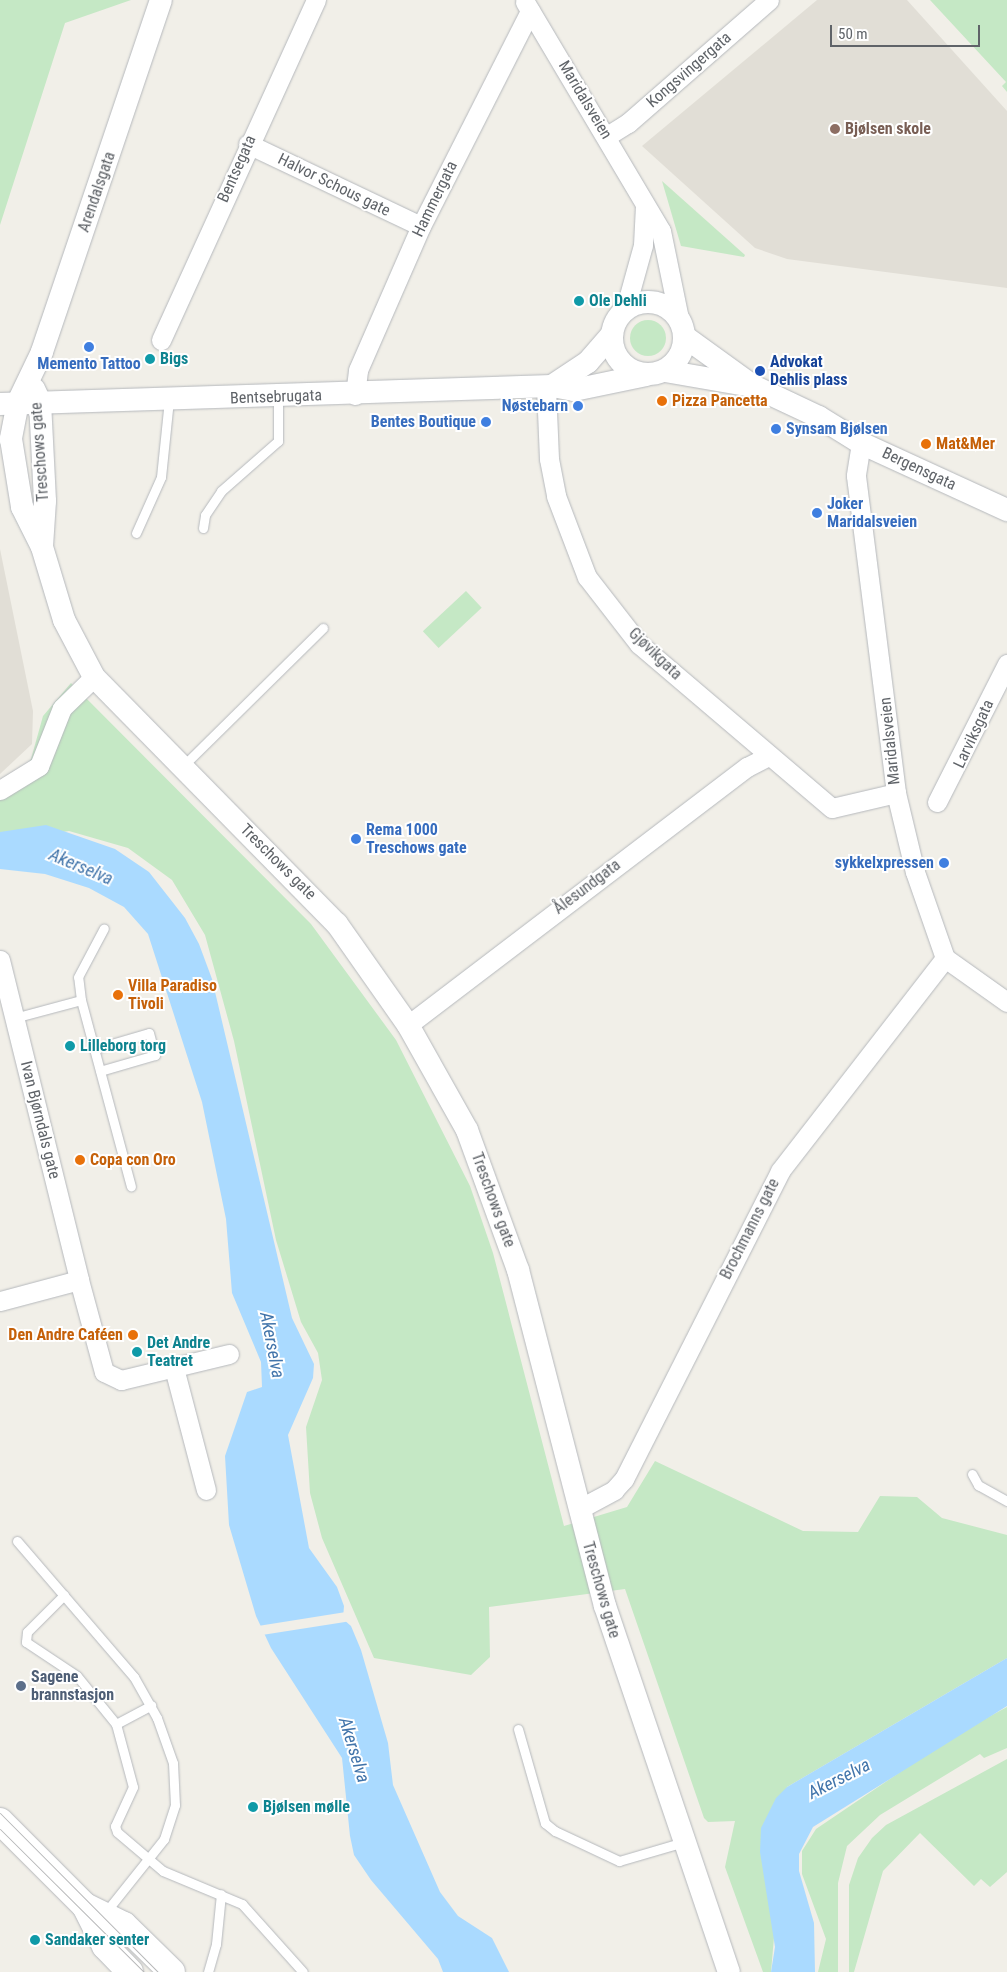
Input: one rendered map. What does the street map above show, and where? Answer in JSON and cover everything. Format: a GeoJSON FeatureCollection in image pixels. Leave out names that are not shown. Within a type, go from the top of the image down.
{"type":"FeatureCollection","features":[{"type":"Feature","properties":{"kind":"main road"},"geometry":{"type":"LineString","coordinates":[[0,1821],[94,1915],[130,1972]]}},
{"type":"Feature","properties":{"kind":"main road"},"geometry":{"type":"LineString","coordinates":[[94,1915],[124,1925],[172,1972]]}},
{"type":"Feature","properties":{"kind":"street","name":"Arendalsgata"},"geometry":{"type":"LineString","coordinates":[[22,398],[161,0]]}},
{"type":"Feature","properties":{"kind":"street","name":"Bentsegata"},"geometry":{"type":"LineString","coordinates":[[162,340],[248,144],[316,0]]}},
{"type":"Feature","properties":{"kind":"street","name":"Kongsvingergata"},"geometry":{"type":"LineString","coordinates":[[607,136],[769,0]]}},
{"type":"Feature","properties":{"kind":"street","name":"Maridalsveien"},"geometry":{"type":"LineString","coordinates":[[527,5],[607,136],[668,249],[682,328]]}},
{"type":"Feature","properties":{"kind":"street","name":"Hammergata"},"geometry":{"type":"LineString","coordinates":[[355,395],[358,370],[420,226],[527,5]]}},
{"type":"Feature","properties":{"kind":"street","name":"Halvor Schous gate"},"geometry":{"type":"LineString","coordinates":[[248,144],[420,226]]}},
{"type":"Feature","properties":{"kind":"street","name":"Maridalsveien"},"geometry":{"type":"LineString","coordinates":[[625,310],[646,230],[644,202]]}},
{"type":"Feature","properties":{"kind":"street"},"geometry":{"type":"LineString","coordinates":[[549,387],[588,362],[612,334],[625,310],[654,302],[682,328],[679,357],[655,373],[630,370],[617,358],[612,334]]}},
{"type":"Feature","properties":{"kind":"street","name":"Bergensgata"},"geometry":{"type":"LineString","coordinates":[[682,328],[753,386],[826,420],[861,443],[1007,510]]}},
{"type":"Feature","properties":{"kind":"street","name":"Bentsebrugata"},"geometry":{"type":"LineString","coordinates":[[22,398],[169,400],[549,387],[574,390],[655,373]]}},
{"type":"Feature","properties":{"kind":"street","name":"Bergensgata"},"geometry":{"type":"LineString","coordinates":[[655,373],[753,386]]}},
{"type":"Feature","properties":{"kind":"street","name":"Gjøvikgata"},"geometry":{"type":"LineString","coordinates":[[549,387],[548,451],[556,496],[587,577],[640,644],[832,808],[896,793]]}},
{"type":"Feature","properties":{"kind":"street","name":"Treschows gate"},"geometry":{"type":"LineString","coordinates":[[22,398],[45,501],[42,547],[64,620],[94,677],[319,903],[364,958],[408,1024],[467,1130],[502,1221],[579,1509],[634,1699],[729,1972]]}},
{"type":"Feature","properties":{"kind":"street","name":"Maridalsveien"},"geometry":{"type":"LineString","coordinates":[[861,443],[856,476],[896,793],[916,872],[945,958]]}},
{"type":"Feature","properties":{"kind":"street","name":"Larviksgata"},"geometry":{"type":"LineString","coordinates":[[937,802],[1007,664]]}},
{"type":"Feature","properties":{"kind":"street"},"geometry":{"type":"LineString","coordinates":[[0,790],[39,766],[62,708],[94,677]]}},
{"type":"Feature","properties":{"kind":"street","name":"Ålesundgata"},"geometry":{"type":"LineString","coordinates":[[408,1024],[746,766],[769,756]]}},
{"type":"Feature","properties":{"kind":"street"},"geometry":{"type":"LineString","coordinates":[[945,958],[1007,1002]]}},
{"type":"Feature","properties":{"kind":"street","name":"Brochmanns gate"},"geometry":{"type":"LineString","coordinates":[[579,1509],[624,1479],[780,1171],[945,958]]}},
{"type":"Feature","properties":{"kind":"street","name":"Ivan Bjørndals gate"},"geometry":{"type":"LineString","coordinates":[[0,960],[79,1280],[104,1372],[121,1380],[230,1354]]}},
{"type":"Feature","properties":{"kind":"street"},"geometry":{"type":"LineString","coordinates":[[0,1301],[79,1280]]}},
{"type":"Feature","properties":{"kind":"street"},"geometry":{"type":"LineString","coordinates":[[174,1368],[206,1490]]}},
{"type":"Feature","properties":{"kind":"lane"},"geometry":{"type":"LineString","coordinates":[[203,528],[205,515],[221,491],[278,441],[278,397]]}},
{"type":"Feature","properties":{"kind":"lane"},"geometry":{"type":"LineString","coordinates":[[136,533],[161,477],[169,400]]}},
{"type":"Feature","properties":{"kind":"lane"},"geometry":{"type":"LineString","coordinates":[[182,767],[324,628]]}},
{"type":"Feature","properties":{"kind":"lane"},"geometry":{"type":"LineString","coordinates":[[104,928],[78,976],[81,1000],[132,1186]]}},
{"type":"Feature","properties":{"kind":"lane"},"geometry":{"type":"LineString","coordinates":[[14,1018],[81,1000]]}},
{"type":"Feature","properties":{"kind":"lane"},"geometry":{"type":"LineString","coordinates":[[94,1049],[149,1033],[156,1055],[100,1071]]}},
{"type":"Feature","properties":{"kind":"lane"},"geometry":{"type":"LineString","coordinates":[[972,1474],[978,1485],[1007,1500]]}},
{"type":"Feature","properties":{"kind":"lane"},"geometry":{"type":"LineString","coordinates":[[17,1540],[114,1650],[151,1705],[167,1739],[176,1785],[172,1822],[148,1862],[94,1915]]}},
{"type":"Feature","properties":{"kind":"lane"},"geometry":{"type":"LineString","coordinates":[[64,1595],[27,1632],[26,1642],[77,1676],[116,1724],[133,1787],[115,1826],[148,1862],[190,1885],[221,1894],[242,1904],[303,1972]]}},
{"type":"Feature","properties":{"kind":"lane"},"geometry":{"type":"LineString","coordinates":[[116,1724],[151,1705]]}},
{"type":"Feature","properties":{"kind":"lane"},"geometry":{"type":"LineString","coordinates":[[518,1729],[545,1823],[556,1831],[619,1861],[684,1842]]}},
{"type":"Feature","properties":{"kind":"lane"},"geometry":{"type":"LineString","coordinates":[[208,1972],[216,1944],[221,1894]]}},
{"type":"Feature","properties":{"kind":"shaded area","name":"Bjølsen skole"},"geometry":{"type":"Polygon","coordinates":[[[817,0],[907,0],[1007,111],[1007,288],[787,259],[755,248],[642,146],[817,0]]]}},
{"type":"Feature","properties":{"kind":"shaded area"},"geometry":{"type":"Polygon","coordinates":[[[0,549],[33,711],[32,744],[0,774],[0,549]]]}},
{"type":"Feature","properties":{"kind":"green space"},"geometry":{"type":"Polygon","coordinates":[[[0,0],[131,0],[65,23],[0,225],[0,0]]]}},
{"type":"Feature","properties":{"kind":"green space"},"geometry":{"type":"Polygon","coordinates":[[[930,0],[1007,0],[1007,92],[1002,86],[1006,82],[930,0]]]}},
{"type":"Feature","properties":{"kind":"green space"},"geometry":{"type":"Polygon","coordinates":[[[662,181],[745,255],[744,257],[681,246],[662,181]]]}},
{"type":"Feature","properties":{"kind":"green space"},"geometry":{"type":"Polygon","coordinates":[[[648,320],[661,325],[666,338],[661,351],[648,356],[635,351],[630,338],[635,325],[648,320]]]}},
{"type":"Feature","properties":{"kind":"green space"},"geometry":{"type":"Polygon","coordinates":[[[466,591],[482,608],[439,648],[423,631],[466,591]]]}},
{"type":"Feature","properties":{"kind":"green space"},"geometry":{"type":"Polygon","coordinates":[[[71,683],[311,924],[396,1040],[470,1186],[493,1253],[564,1526],[627,1507],[655,1461],[803,1531],[858,1532],[880,1496],[917,1497],[942,1518],[1007,1535],[1007,1658],[787,1787],[771,1972],[763,1972],[725,1867],[735,1821],[708,1822],[704,1818],[625,1589],[489,1607],[490,1657],[471,1675],[374,1658],[322,1538],[310,1493],[306,1427],[322,1380],[318,1353],[301,1322],[276,1240],[234,1041],[205,935],[172,880],[128,848],[69,831],[0,842],[0,799],[31,759],[43,716],[71,683]]]}},
{"type":"Feature","properties":{"kind":"green space"},"geometry":{"type":"Polygon","coordinates":[[[1007,1707],[1007,1748],[984,1758],[980,1754],[880,1815],[847,1846],[838,1883],[838,1972],[818,1972],[826,1939],[802,1874],[802,1851],[816,1829],[955,1735],[1007,1707]]]}},
{"type":"Feature","properties":{"kind":"green space"},"geometry":{"type":"Polygon","coordinates":[[[1007,1759],[1007,1872],[990,1887],[981,1879],[974,1886],[920,1833],[883,1871],[854,1972],[849,1972],[849,1885],[858,1858],[872,1838],[886,1825],[1007,1759]]]}},
{"type":"Feature","properties":{"kind":"water","name":"Akerselva"},"geometry":{"type":"Polygon","coordinates":[[[46,825],[115,849],[149,872],[185,918],[199,944],[212,979],[292,1318],[314,1364],[313,1378],[288,1435],[309,1548],[337,1587],[344,1606],[343,1619],[351,1626],[361,1650],[388,1743],[393,1785],[440,1892],[458,1916],[492,1938],[509,1972],[443,1972],[438,1959],[371,1880],[354,1855],[350,1836],[342,1758],[271,1648],[256,1616],[229,1525],[225,1456],[247,1392],[262,1387],[261,1362],[232,1293],[226,1219],[202,1102],[148,934],[124,907],[89,888],[45,874],[0,869],[0,832],[46,825]]]}},
{"type":"Feature","properties":{"kind":"water","name":"Akerselva"},"geometry":{"type":"Polygon","coordinates":[[[1007,1658],[1007,1706],[813,1827],[799,1854],[799,1871],[814,1923],[815,1972],[771,1972],[775,1947],[760,1852],[761,1828],[776,1798],[787,1787],[1007,1658]]]}},
{"type":"Feature","properties":{"kind":"pier"},"geometry":{"type":"Polygon","coordinates":[[[346,1612],[349,1621],[345,1622],[262,1635],[258,1626],[346,1612]]]}},
{"type":"Feature","properties":{"kind":"tram line"},"geometry":{"type":"LineString","coordinates":[[0,1813],[158,1972]]}},
{"type":"Feature","properties":{"kind":"tram line"},"geometry":{"type":"LineString","coordinates":[[0,1829],[144,1972]]}},
{"type":"Feature","properties":{"kind":"place","name":"Bjølsen skole"},"geometry":{"type":"Point","coordinates":[835,129]}},
{"type":"Feature","properties":{"kind":"place","name":"Ole Dehli"},"geometry":{"type":"Point","coordinates":[579,301]}},
{"type":"Feature","properties":{"kind":"place","name":"Memento Tattoo"},"geometry":{"type":"Point","coordinates":[89,347]}},
{"type":"Feature","properties":{"kind":"place","name":"Bigs"},"geometry":{"type":"Point","coordinates":[150,359]}},
{"type":"Feature","properties":{"kind":"place","name":"Advokat Dehlis plass"},"geometry":{"type":"Point","coordinates":[760,371]}},
{"type":"Feature","properties":{"kind":"place","name":"Pizza Pancetta"},"geometry":{"type":"Point","coordinates":[662,401]}},
{"type":"Feature","properties":{"kind":"place","name":"Nøstebarn"},"geometry":{"type":"Point","coordinates":[578,406]}},
{"type":"Feature","properties":{"kind":"place","name":"Bentes Boutique"},"geometry":{"type":"Point","coordinates":[486,422]}},
{"type":"Feature","properties":{"kind":"place","name":"Synsam Bjølsen"},"geometry":{"type":"Point","coordinates":[776,429]}},
{"type":"Feature","properties":{"kind":"place","name":"Mat&Mer"},"geometry":{"type":"Point","coordinates":[926,444]}},
{"type":"Feature","properties":{"kind":"place","name":"Joker Maridalsveien"},"geometry":{"type":"Point","coordinates":[817,513]}},
{"type":"Feature","properties":{"kind":"place","name":"Rema 1000 Treschows gate"},"geometry":{"type":"Point","coordinates":[356,839]}},
{"type":"Feature","properties":{"kind":"place","name":"sykkelxpressen"},"geometry":{"type":"Point","coordinates":[944,863]}},
{"type":"Feature","properties":{"kind":"place","name":"Villa Paradiso Tivoli"},"geometry":{"type":"Point","coordinates":[118,995]}},
{"type":"Feature","properties":{"kind":"place","name":"Lilleborg torg"},"geometry":{"type":"Point","coordinates":[70,1046]}},
{"type":"Feature","properties":{"kind":"place","name":"Copa con Oro"},"geometry":{"type":"Point","coordinates":[80,1160]}},
{"type":"Feature","properties":{"kind":"place","name":"Den Andre Caféen"},"geometry":{"type":"Point","coordinates":[133,1335]}},
{"type":"Feature","properties":{"kind":"place","name":"Det Andre Teatret"},"geometry":{"type":"Point","coordinates":[137,1352]}},
{"type":"Feature","properties":{"kind":"place","name":"Sagene brannstasjon"},"geometry":{"type":"Point","coordinates":[21,1686]}},
{"type":"Feature","properties":{"kind":"place","name":"Bjølsen mølle"},"geometry":{"type":"Point","coordinates":[253,1807]}},
{"type":"Feature","properties":{"kind":"place","name":"Sandaker senter"},"geometry":{"type":"Point","coordinates":[35,1940]}}]}
